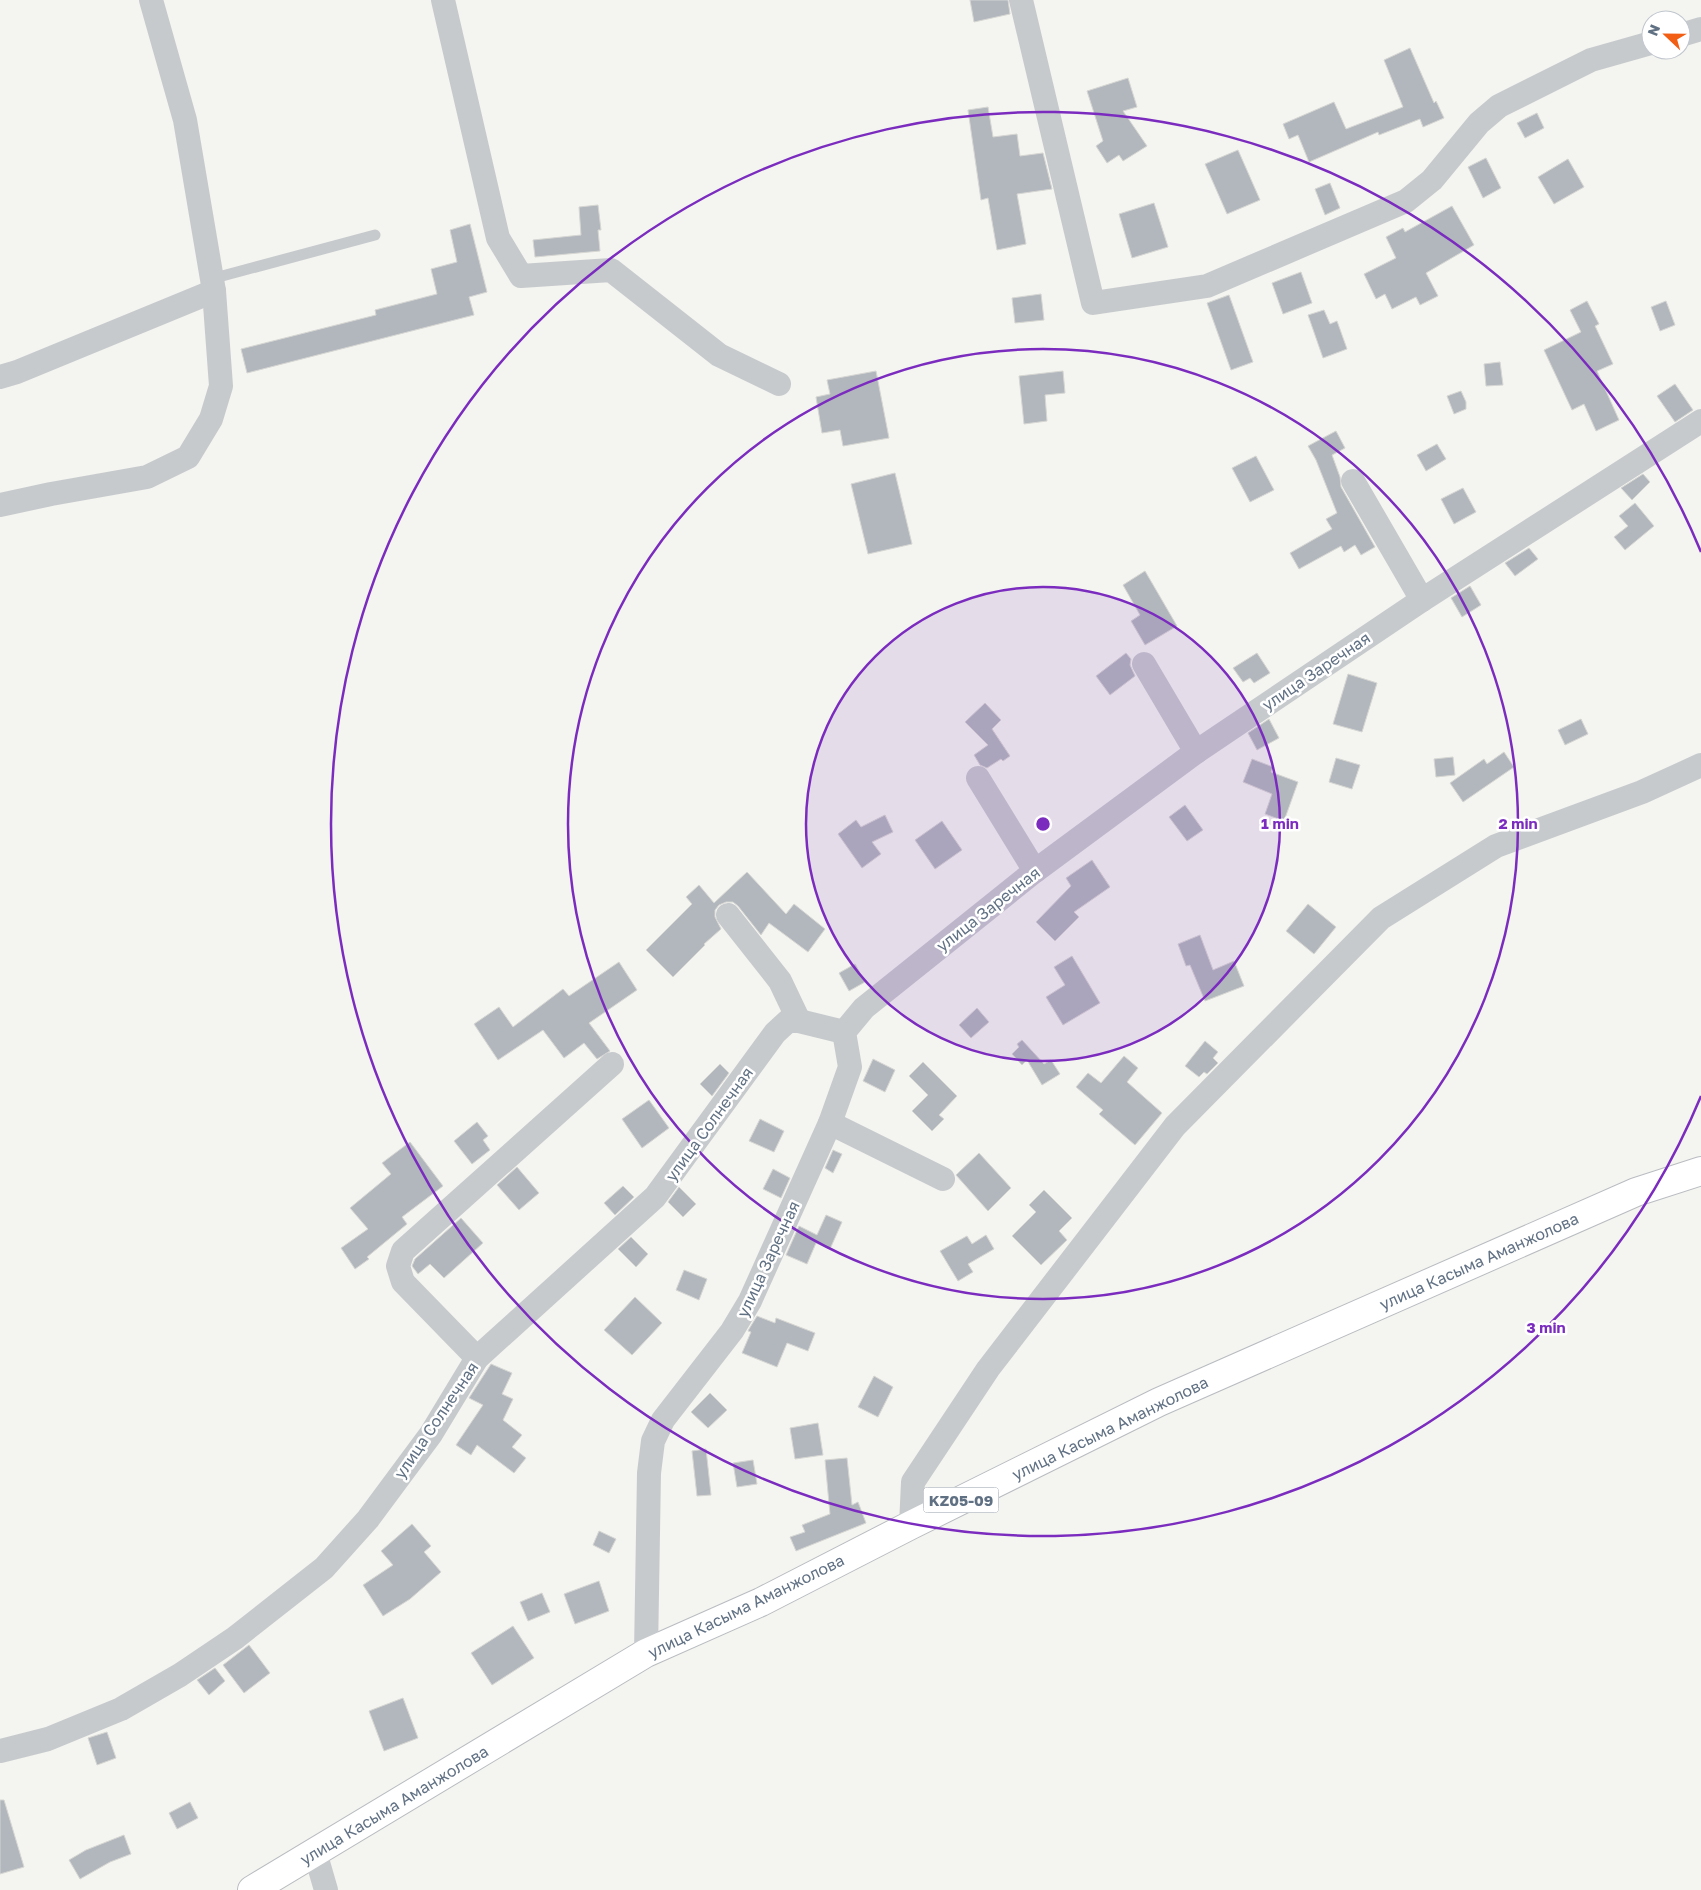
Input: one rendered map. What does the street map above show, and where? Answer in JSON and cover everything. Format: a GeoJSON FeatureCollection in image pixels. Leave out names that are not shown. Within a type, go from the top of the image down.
{"type":"FeatureCollection","features":[{"type":"Feature","properties":{"kind":"main road","name":"улица Касыма Аманжолова"},"geometry":{"type":"LineString","coordinates":[[252,1890],[646,1653],[761,1602],[911,1524],[1159,1402],[1636,1192],[1701,1171]]}},
{"type":"Feature","properties":{"kind":"street"},"geometry":{"type":"LineString","coordinates":[[0,506],[51,494],[147,477],[188,457],[211,419],[221,386],[212,285],[184,120],[151,0]]}},
{"type":"Feature","properties":{"kind":"street"},"geometry":{"type":"LineString","coordinates":[[443,0],[498,238],[521,276],[612,270],[719,355],[779,384]]}},
{"type":"Feature","properties":{"kind":"street"},"geometry":{"type":"LineString","coordinates":[[1021,0],[1092,303],[1207,286],[1406,201],[1432,180],[1479,124],[1500,106],[1591,60],[1641,46]]}},
{"type":"Feature","properties":{"kind":"street"},"geometry":{"type":"LineString","coordinates":[[0,377],[26,368],[212,285]]}},
{"type":"Feature","properties":{"kind":"street","name":"улица Заречная"},"geometry":{"type":"LineString","coordinates":[[646,1653],[649,1474],[653,1441],[663,1420],[732,1331],[750,1301],[830,1123],[850,1068],[844,1032],[864,1008],[1035,872],[1196,752],[1422,600],[1701,421]]}},
{"type":"Feature","properties":{"kind":"street"},"geometry":{"type":"LineString","coordinates":[[1353,482],[1422,600]]}},
{"type":"Feature","properties":{"kind":"street"},"geometry":{"type":"LineString","coordinates":[[1144,664],[1196,752]]}},
{"type":"Feature","properties":{"kind":"street"},"geometry":{"type":"LineString","coordinates":[[911,1524],[913,1482],[988,1369],[1156,1150],[1175,1126],[1380,918],[1496,846],[1642,792],[1701,765]]}},
{"type":"Feature","properties":{"kind":"street"},"geometry":{"type":"LineString","coordinates":[[978,778],[1035,872]]}},
{"type":"Feature","properties":{"kind":"street"},"geometry":{"type":"LineString","coordinates":[[728,915],[780,981],[799,1021],[844,1032]]}},
{"type":"Feature","properties":{"kind":"street","name":"улица Солнечная"},"geometry":{"type":"LineString","coordinates":[[0,1751],[48,1739],[138,1699],[180,1675],[235,1638],[324,1568],[368,1519],[431,1434],[478,1358],[655,1197],[775,1033],[788,1021],[799,1021]]}},
{"type":"Feature","properties":{"kind":"street"},"geometry":{"type":"LineString","coordinates":[[478,1358],[403,1282],[398,1266],[403,1252],[612,1064]]}},
{"type":"Feature","properties":{"kind":"street"},"geometry":{"type":"LineString","coordinates":[[830,1123],[944,1179]]}},
{"type":"Feature","properties":{"kind":"street"},"geometry":{"type":"LineString","coordinates":[[314,1852],[326,1890]]}},
{"type":"Feature","properties":{"kind":"lane"},"geometry":{"type":"LineString","coordinates":[[212,285],[375,235]]}},
{"type":"Feature","properties":{"kind":"building"},"geometry":{"type":"Polygon","coordinates":[[[970,0],[1008,0],[1010,14],[974,22],[970,0]]]}},
{"type":"Feature","properties":{"kind":"building"},"geometry":{"type":"Polygon","coordinates":[[[1410,48],[1434,103],[1436,101],[1444,118],[1423,127],[1420,119],[1379,135],[1378,132],[1309,162],[1298,135],[1289,139],[1283,124],[1334,102],[1346,129],[1403,107],[1384,60],[1410,48]]]}},
{"type":"Feature","properties":{"kind":"building"},"geometry":{"type":"Polygon","coordinates":[[[1128,78],[1137,107],[1123,111],[1147,146],[1123,161],[1119,155],[1107,163],[1096,146],[1103,141],[1087,91],[1128,78]]]}},
{"type":"Feature","properties":{"kind":"building"},"geometry":{"type":"Polygon","coordinates":[[[988,107],[993,137],[1017,134],[1020,156],[1043,153],[1052,189],[1017,194],[1026,244],[997,250],[988,198],[981,200],[968,110],[988,107]]]}},
{"type":"Feature","properties":{"kind":"building"},"geometry":{"type":"Polygon","coordinates":[[[1537,113],[1544,128],[1525,138],[1517,123],[1537,113]]]}},
{"type":"Feature","properties":{"kind":"building"},"geometry":{"type":"Polygon","coordinates":[[[1238,150],[1260,200],[1227,214],[1205,164],[1238,150]]]}},
{"type":"Feature","properties":{"kind":"building"},"geometry":{"type":"Polygon","coordinates":[[[1486,158],[1501,188],[1483,198],[1468,167],[1486,158]]]}},
{"type":"Feature","properties":{"kind":"building"},"geometry":{"type":"Polygon","coordinates":[[[1568,159],[1584,187],[1554,204],[1538,177],[1568,159]]]}},
{"type":"Feature","properties":{"kind":"building"},"geometry":{"type":"Polygon","coordinates":[[[1330,183],[1340,208],[1325,215],[1315,189],[1330,183]]]}},
{"type":"Feature","properties":{"kind":"building"},"geometry":{"type":"Polygon","coordinates":[[[1154,203],[1168,247],[1132,258],[1119,214],[1154,203]]]}},
{"type":"Feature","properties":{"kind":"building"},"geometry":{"type":"Polygon","coordinates":[[[598,205],[601,230],[598,230],[600,251],[535,257],[533,240],[581,235],[579,207],[598,205]]]}},
{"type":"Feature","properties":{"kind":"building"},"geometry":{"type":"Polygon","coordinates":[[[1452,206],[1474,245],[1426,273],[1438,296],[1420,305],[1416,297],[1392,309],[1385,294],[1376,299],[1364,274],[1396,258],[1386,237],[1403,228],[1405,232],[1452,206]]]}},
{"type":"Feature","properties":{"kind":"building"},"geometry":{"type":"Polygon","coordinates":[[[470,224],[487,292],[469,297],[474,315],[247,373],[241,349],[376,315],[375,310],[437,294],[431,269],[457,262],[450,230],[470,224]]]}},
{"type":"Feature","properties":{"kind":"building"},"geometry":{"type":"Polygon","coordinates":[[[1301,272],[1312,303],[1283,314],[1272,283],[1301,272]]]}},
{"type":"Feature","properties":{"kind":"building"},"geometry":{"type":"Polygon","coordinates":[[[1041,294],[1044,320],[1015,323],[1012,298],[1041,294]]]}},
{"type":"Feature","properties":{"kind":"building"},"geometry":{"type":"Polygon","coordinates":[[[1229,295],[1253,362],[1231,370],[1207,303],[1229,295]]]}},
{"type":"Feature","properties":{"kind":"building"},"geometry":{"type":"Polygon","coordinates":[[[1587,301],[1599,324],[1595,326],[1613,364],[1597,371],[1619,420],[1596,431],[1584,404],[1572,410],[1544,350],[1581,332],[1570,310],[1587,301]]]}},
{"type":"Feature","properties":{"kind":"building"},"geometry":{"type":"Polygon","coordinates":[[[1666,301],[1675,325],[1660,331],[1651,307],[1666,301]]]}},
{"type":"Feature","properties":{"kind":"building"},"geometry":{"type":"Polygon","coordinates":[[[1324,310],[1330,324],[1337,321],[1347,349],[1323,358],[1308,315],[1324,310]]]}},
{"type":"Feature","properties":{"kind":"building"},"geometry":{"type":"Polygon","coordinates":[[[1500,362],[1503,385],[1486,386],[1484,364],[1500,362]]]}},
{"type":"Feature","properties":{"kind":"building"},"geometry":{"type":"Polygon","coordinates":[[[876,371],[889,438],[843,446],[840,430],[822,433],[816,397],[830,394],[827,380],[876,371]]]}},
{"type":"Feature","properties":{"kind":"building"},"geometry":{"type":"Polygon","coordinates":[[[1063,371],[1065,393],[1045,395],[1047,421],[1024,424],[1019,376],[1063,371]]]}},
{"type":"Feature","properties":{"kind":"building"},"geometry":{"type":"Polygon","coordinates":[[[1675,384],[1693,410],[1675,422],[1657,396],[1675,384]]]}},
{"type":"Feature","properties":{"kind":"building"},"geometry":{"type":"Polygon","coordinates":[[[1461,391],[1466,402],[1466,409],[1454,414],[1447,396],[1461,391]]]}},
{"type":"Feature","properties":{"kind":"building"},"geometry":{"type":"Polygon","coordinates":[[[1336,431],[1345,448],[1332,455],[1340,477],[1341,487],[1375,547],[1361,555],[1355,545],[1344,552],[1341,546],[1299,569],[1290,553],[1332,529],[1326,519],[1337,513],[1316,460],[1308,446],[1336,431]]]}},
{"type":"Feature","properties":{"kind":"building"},"geometry":{"type":"Polygon","coordinates":[[[1437,444],[1446,459],[1426,471],[1417,455],[1437,444]]]}},
{"type":"Feature","properties":{"kind":"building"},"geometry":{"type":"Polygon","coordinates":[[[1256,456],[1274,490],[1250,502],[1232,468],[1256,456]]]}},
{"type":"Feature","properties":{"kind":"building"},"geometry":{"type":"Polygon","coordinates":[[[895,473],[912,544],[868,554],[851,484],[895,473]]]}},
{"type":"Feature","properties":{"kind":"building"},"geometry":{"type":"Polygon","coordinates":[[[1643,474],[1650,482],[1632,500],[1621,488],[1643,474]]]}},
{"type":"Feature","properties":{"kind":"building"},"geometry":{"type":"Polygon","coordinates":[[[1463,488],[1476,512],[1454,524],[1441,499],[1463,488]]]}},
{"type":"Feature","properties":{"kind":"building"},"geometry":{"type":"Polygon","coordinates":[[[1635,503],[1654,526],[1625,550],[1614,537],[1628,526],[1619,516],[1635,503]]]}},
{"type":"Feature","properties":{"kind":"building"},"geometry":{"type":"Polygon","coordinates":[[[1529,548],[1538,559],[1515,576],[1505,563],[1529,548]]]}},
{"type":"Feature","properties":{"kind":"building"},"geometry":{"type":"Polygon","coordinates":[[[1145,571],[1177,626],[1145,645],[1131,621],[1140,615],[1123,585],[1145,571]]]}},
{"type":"Feature","properties":{"kind":"building"},"geometry":{"type":"Polygon","coordinates":[[[1470,586],[1481,605],[1462,617],[1451,598],[1470,586]]]}},
{"type":"Feature","properties":{"kind":"building"},"geometry":{"type":"Polygon","coordinates":[[[1126,653],[1131,659],[1130,665],[1135,676],[1110,695],[1096,676],[1126,653]]]}},
{"type":"Feature","properties":{"kind":"building"},"geometry":{"type":"Polygon","coordinates":[[[1257,653],[1270,673],[1254,683],[1250,678],[1243,682],[1233,668],[1257,653]]]}},
{"type":"Feature","properties":{"kind":"building"},"geometry":{"type":"Polygon","coordinates":[[[1348,674],[1377,683],[1362,732],[1333,724],[1348,674]]]}},
{"type":"Feature","properties":{"kind":"building"},"geometry":{"type":"Polygon","coordinates":[[[985,703],[1001,720],[992,729],[1010,756],[1003,761],[1001,759],[987,768],[980,765],[974,755],[988,745],[965,722],[985,703]]]}},
{"type":"Feature","properties":{"kind":"building"},"geometry":{"type":"Polygon","coordinates":[[[1269,719],[1279,738],[1257,750],[1248,733],[1269,719]]]}},
{"type":"Feature","properties":{"kind":"building"},"geometry":{"type":"Polygon","coordinates":[[[1581,719],[1588,734],[1565,745],[1558,730],[1581,719]]]}},
{"type":"Feature","properties":{"kind":"building"},"geometry":{"type":"Polygon","coordinates":[[[1504,752],[1514,767],[1463,802],[1450,783],[1484,759],[1487,764],[1504,752]]]}},
{"type":"Feature","properties":{"kind":"building"},"geometry":{"type":"Polygon","coordinates":[[[1453,757],[1455,775],[1436,777],[1434,759],[1453,757]]]}},
{"type":"Feature","properties":{"kind":"building"},"geometry":{"type":"Polygon","coordinates":[[[1336,758],[1360,765],[1352,789],[1329,782],[1336,758]]]}},
{"type":"Feature","properties":{"kind":"building"},"geometry":{"type":"Polygon","coordinates":[[[1252,759],[1273,767],[1271,772],[1298,782],[1284,821],[1265,814],[1272,794],[1243,782],[1252,759]]]}},
{"type":"Feature","properties":{"kind":"building"},"geometry":{"type":"Polygon","coordinates":[[[1185,805],[1203,830],[1187,841],[1169,817],[1185,805]]]}},
{"type":"Feature","properties":{"kind":"building"},"geometry":{"type":"Polygon","coordinates":[[[885,815],[893,832],[872,842],[881,854],[862,868],[838,834],[856,820],[861,827],[885,815]]]}},
{"type":"Feature","properties":{"kind":"building"},"geometry":{"type":"Polygon","coordinates":[[[942,821],[962,850],[935,869],[915,840],[942,821]]]}},
{"type":"Feature","properties":{"kind":"building"},"geometry":{"type":"Polygon","coordinates":[[[1092,860],[1110,887],[1074,912],[1079,917],[1055,941],[1036,922],[1071,886],[1066,878],[1092,860]]]}},
{"type":"Feature","properties":{"kind":"building"},"geometry":{"type":"Polygon","coordinates":[[[747,872],[786,914],[794,904],[825,929],[808,952],[769,923],[761,935],[738,906],[733,902],[726,902],[719,905],[715,910],[715,917],[721,929],[673,977],[646,950],[692,904],[686,897],[699,885],[714,903],[747,872]]]}},
{"type":"Feature","properties":{"kind":"building"},"geometry":{"type":"Polygon","coordinates":[[[1308,904],[1336,927],[1314,954],[1286,931],[1308,904]]]}},
{"type":"Feature","properties":{"kind":"building"},"geometry":{"type":"Polygon","coordinates":[[[1200,935],[1213,970],[1234,961],[1244,986],[1205,1001],[1190,965],[1186,966],[1178,944],[1200,935]]]}},
{"type":"Feature","properties":{"kind":"building"},"geometry":{"type":"Polygon","coordinates":[[[1072,956],[1100,1003],[1063,1025],[1046,997],[1065,985],[1054,967],[1072,956]]]}},
{"type":"Feature","properties":{"kind":"building"},"geometry":{"type":"Polygon","coordinates":[[[619,962],[637,990],[589,1023],[610,1051],[597,1059],[584,1043],[564,1058],[543,1030],[498,1060],[474,1024],[499,1007],[513,1027],[563,989],[569,996],[619,962]]]}},
{"type":"Feature","properties":{"kind":"building"},"geometry":{"type":"Polygon","coordinates":[[[855,964],[865,982],[849,991],[839,973],[855,964]]]}},
{"type":"Feature","properties":{"kind":"building"},"geometry":{"type":"Polygon","coordinates":[[[977,1008],[989,1022],[971,1038],[959,1025],[977,1008]]]}},
{"type":"Feature","properties":{"kind":"building"},"geometry":{"type":"Polygon","coordinates":[[[1022,1040],[1044,1064],[1051,1060],[1060,1074],[1042,1085],[1027,1060],[1022,1065],[1012,1054],[1019,1047],[1017,1044],[1022,1040]]]}},
{"type":"Feature","properties":{"kind":"building"},"geometry":{"type":"Polygon","coordinates":[[[1205,1041],[1218,1052],[1213,1058],[1218,1063],[1207,1074],[1204,1072],[1199,1077],[1185,1066],[1205,1041]]]}},
{"type":"Feature","properties":{"kind":"building"},"geometry":{"type":"Polygon","coordinates":[[[1124,1056],[1138,1068],[1127,1082],[1162,1113],[1135,1145],[1099,1114],[1103,1110],[1076,1087],[1088,1073],[1101,1083],[1124,1056]]]}},
{"type":"Feature","properties":{"kind":"building"},"geometry":{"type":"Polygon","coordinates":[[[873,1059],[895,1070],[885,1092],[863,1081],[873,1059]]]}},
{"type":"Feature","properties":{"kind":"building"},"geometry":{"type":"Polygon","coordinates":[[[923,1062],[957,1096],[939,1115],[944,1119],[932,1131],[912,1111],[928,1095],[909,1076],[923,1062]]]}},
{"type":"Feature","properties":{"kind":"building"},"geometry":{"type":"Polygon","coordinates":[[[720,1064],[729,1073],[712,1096],[700,1084],[720,1064]]]}},
{"type":"Feature","properties":{"kind":"building"},"geometry":{"type":"Polygon","coordinates":[[[649,1100],[669,1128],[642,1148],[622,1119],[649,1100]]]}},
{"type":"Feature","properties":{"kind":"building"},"geometry":{"type":"Polygon","coordinates":[[[760,1119],[784,1131],[774,1152],[749,1141],[760,1119]]]}},
{"type":"Feature","properties":{"kind":"building"},"geometry":{"type":"Polygon","coordinates":[[[477,1122],[488,1136],[483,1140],[490,1150],[472,1164],[454,1141],[477,1122]]]}},
{"type":"Feature","properties":{"kind":"building"},"geometry":{"type":"Polygon","coordinates":[[[410,1142],[443,1186],[402,1217],[407,1224],[367,1257],[369,1259],[355,1269],[341,1248],[368,1229],[350,1208],[391,1174],[382,1163],[410,1142]]]}},
{"type":"Feature","properties":{"kind":"building"},"geometry":{"type":"Polygon","coordinates":[[[833,1150],[842,1154],[833,1173],[825,1168],[833,1150]]]}},
{"type":"Feature","properties":{"kind":"building"},"geometry":{"type":"Polygon","coordinates":[[[979,1153],[1011,1188],[988,1211],[956,1175],[979,1153]]]}},
{"type":"Feature","properties":{"kind":"building"},"geometry":{"type":"Polygon","coordinates":[[[517,1167],[539,1193],[519,1210],[497,1185],[517,1167]]]}},
{"type":"Feature","properties":{"kind":"building"},"geometry":{"type":"Polygon","coordinates":[[[773,1169],[790,1178],[781,1198],[763,1189],[773,1169]]]}},
{"type":"Feature","properties":{"kind":"building"},"geometry":{"type":"Polygon","coordinates":[[[623,1186],[634,1197],[615,1215],[604,1203],[623,1186]]]}},
{"type":"Feature","properties":{"kind":"building"},"geometry":{"type":"Polygon","coordinates":[[[679,1187],[696,1204],[683,1217],[668,1202],[679,1187]]]}},
{"type":"Feature","properties":{"kind":"building"},"geometry":{"type":"Polygon","coordinates":[[[1044,1190],[1072,1218],[1059,1231],[1067,1240],[1041,1265],[1012,1236],[1036,1212],[1029,1205],[1044,1190]]]}},
{"type":"Feature","properties":{"kind":"building"},"geometry":{"type":"Polygon","coordinates":[[[826,1215],[842,1222],[830,1249],[816,1243],[807,1264],[786,1255],[799,1226],[817,1235],[826,1215]]]}},
{"type":"Feature","properties":{"kind":"building"},"geometry":{"type":"Polygon","coordinates":[[[461,1218],[483,1243],[444,1278],[430,1264],[418,1274],[412,1266],[415,1259],[461,1218]]]}},
{"type":"Feature","properties":{"kind":"building"},"geometry":{"type":"Polygon","coordinates":[[[986,1235],[994,1249],[968,1264],[973,1272],[958,1281],[940,1251],[967,1236],[972,1244],[986,1235]]]}},
{"type":"Feature","properties":{"kind":"building"},"geometry":{"type":"Polygon","coordinates":[[[631,1237],[648,1254],[636,1267],[618,1249],[631,1237]]]}},
{"type":"Feature","properties":{"kind":"building"},"geometry":{"type":"Polygon","coordinates":[[[684,1270],[707,1279],[699,1300],[676,1290],[684,1270]]]}},
{"type":"Feature","properties":{"kind":"building"},"geometry":{"type":"Polygon","coordinates":[[[635,1297],[662,1323],[632,1355],[604,1330],[635,1297]]]}},
{"type":"Feature","properties":{"kind":"building"},"geometry":{"type":"Polygon","coordinates":[[[757,1316],[775,1323],[776,1318],[815,1333],[808,1351],[787,1343],[777,1367],[742,1353],[751,1332],[748,1331],[757,1316]]]}},
{"type":"Feature","properties":{"kind":"building"},"geometry":{"type":"Polygon","coordinates":[[[491,1364],[512,1373],[502,1394],[513,1399],[503,1420],[522,1435],[512,1447],[526,1458],[514,1473],[477,1445],[471,1455],[456,1445],[483,1405],[469,1398],[491,1364]]]}},
{"type":"Feature","properties":{"kind":"building"},"geometry":{"type":"Polygon","coordinates":[[[874,1376],[893,1387],[878,1417],[858,1407],[874,1376]]]}},
{"type":"Feature","properties":{"kind":"building"},"geometry":{"type":"Polygon","coordinates":[[[710,1393],[727,1410],[708,1428],[691,1412],[710,1393]]]}},
{"type":"Feature","properties":{"kind":"building"},"geometry":{"type":"Polygon","coordinates":[[[818,1423],[823,1455],[795,1459],[790,1428],[818,1423]]]}},
{"type":"Feature","properties":{"kind":"building"},"geometry":{"type":"Polygon","coordinates":[[[706,1449],[711,1495],[697,1496],[692,1451],[706,1449]]]}},
{"type":"Feature","properties":{"kind":"building"},"geometry":{"type":"Polygon","coordinates":[[[847,1458],[852,1505],[858,1502],[866,1523],[796,1551],[790,1537],[805,1532],[802,1525],[830,1514],[825,1460],[847,1458]]]}},
{"type":"Feature","properties":{"kind":"building"},"geometry":{"type":"Polygon","coordinates":[[[753,1460],[757,1484],[737,1487],[733,1463],[753,1460]]]}},
{"type":"Feature","properties":{"kind":"building"},"geometry":{"type":"Polygon","coordinates":[[[412,1524],[431,1546],[424,1552],[441,1572],[410,1599],[383,1616],[363,1585],[393,1565],[381,1551],[412,1524]]]}},
{"type":"Feature","properties":{"kind":"building"},"geometry":{"type":"Polygon","coordinates":[[[599,1531],[616,1539],[609,1553],[593,1545],[599,1531]]]}},
{"type":"Feature","properties":{"kind":"building"},"geometry":{"type":"Polygon","coordinates":[[[599,1581],[609,1611],[575,1624],[564,1594],[599,1581]]]}},
{"type":"Feature","properties":{"kind":"building"},"geometry":{"type":"Polygon","coordinates":[[[542,1593],[550,1612],[528,1621],[520,1602],[542,1593]]]}},
{"type":"Feature","properties":{"kind":"building"},"geometry":{"type":"Polygon","coordinates":[[[513,1626],[534,1658],[492,1685],[471,1653],[513,1626]]]}},
{"type":"Feature","properties":{"kind":"building"},"geometry":{"type":"Polygon","coordinates":[[[249,1645],[270,1673],[244,1693],[223,1665],[249,1645]]]}},
{"type":"Feature","properties":{"kind":"building"},"geometry":{"type":"Polygon","coordinates":[[[215,1668],[225,1681],[209,1695],[197,1680],[215,1668]]]}},
{"type":"Feature","properties":{"kind":"building"},"geometry":{"type":"Polygon","coordinates":[[[403,1698],[418,1738],[384,1751],[369,1711],[403,1698]]]}},
{"type":"Feature","properties":{"kind":"building"},"geometry":{"type":"Polygon","coordinates":[[[107,1732],[116,1758],[97,1765],[88,1738],[107,1732]]]}},
{"type":"Feature","properties":{"kind":"building"},"geometry":{"type":"Polygon","coordinates":[[[0,1800],[4,1800],[24,1867],[0,1874],[0,1800]]]}},
{"type":"Feature","properties":{"kind":"building"},"geometry":{"type":"Polygon","coordinates":[[[190,1802],[198,1818],[177,1829],[169,1813],[190,1802]]]}},
{"type":"Feature","properties":{"kind":"building"},"geometry":{"type":"Polygon","coordinates":[[[124,1835],[131,1854],[110,1862],[80,1879],[69,1860],[86,1850],[124,1835]]]}}]}
